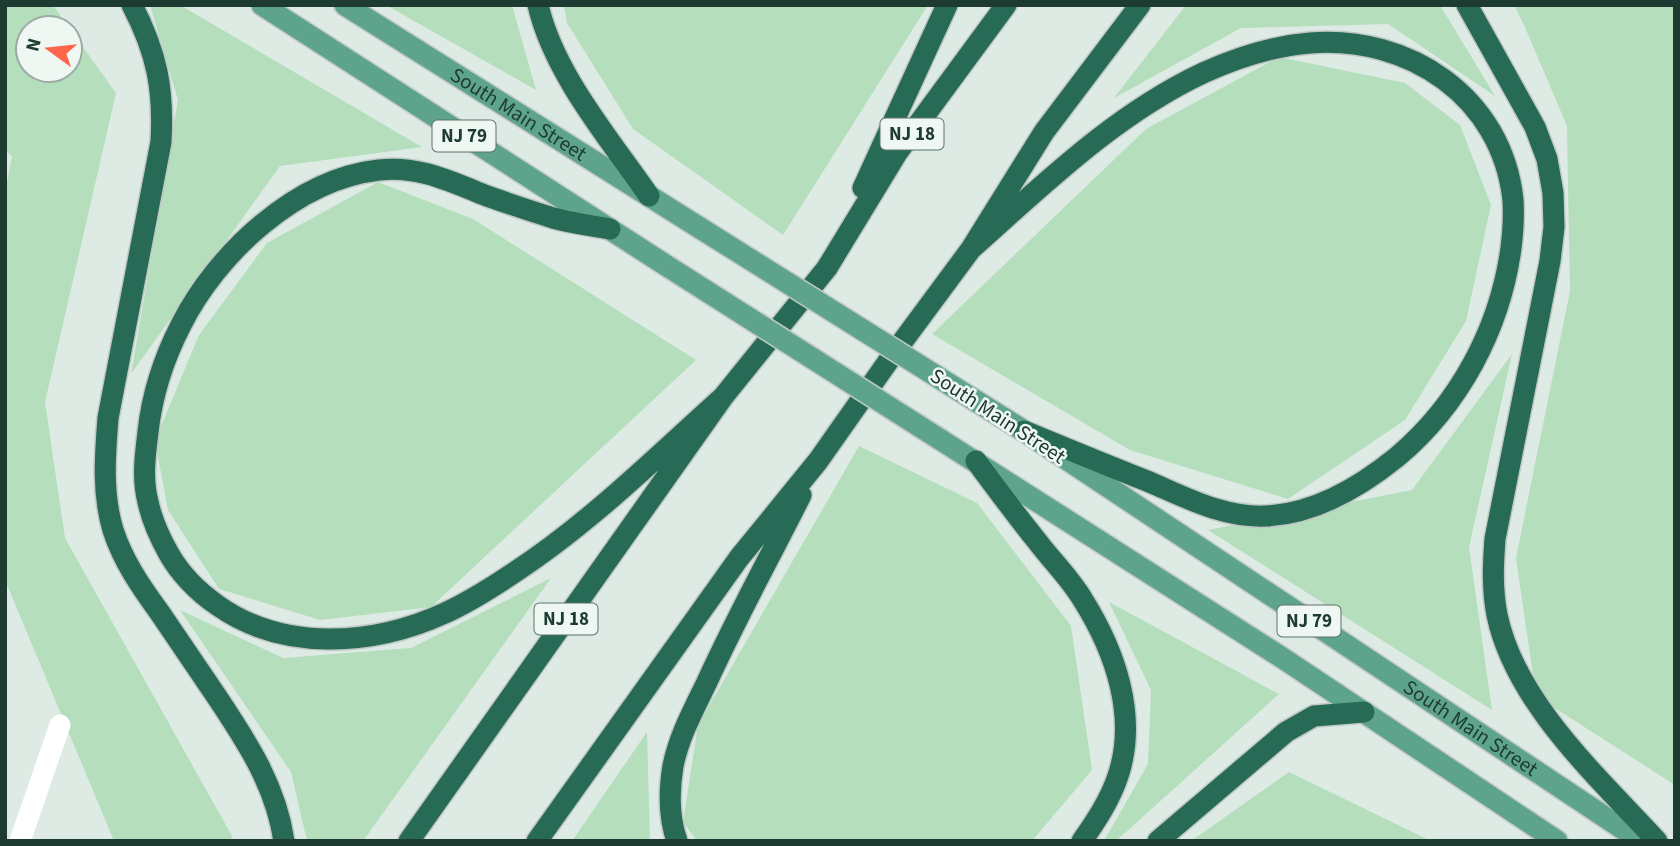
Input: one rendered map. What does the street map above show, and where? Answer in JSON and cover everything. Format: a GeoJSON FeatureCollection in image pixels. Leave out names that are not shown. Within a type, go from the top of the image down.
{"type":"FeatureCollection","features":[{"type":"Feature","properties":{"kind":"highway"},"geometry":{"type":"LineString","coordinates":[[132,5],[147,35],[160,77],[162,142],[108,418],[104,463],[106,497],[113,531],[130,570],[262,768],[274,797],[284,841]]}},
{"type":"Feature","properties":{"kind":"highway"},"geometry":{"type":"LineString","coordinates":[[538,5],[542,24],[566,75],[649,195]]}},
{"type":"Feature","properties":{"kind":"highway"},"geometry":{"type":"LineString","coordinates":[[827,268],[947,5]]}},
{"type":"Feature","properties":{"kind":"highway","name":"NJ 18"},"geometry":{"type":"LineString","coordinates":[[409,841],[723,397],[827,268],[897,153],[1006,5]]}},
{"type":"Feature","properties":{"kind":"highway"},"geometry":{"type":"LineString","coordinates":[[537,841],[739,558],[818,461],[971,249],[1044,132],[1140,5]]}},
{"type":"Feature","properties":{"kind":"highway"},"geometry":{"type":"LineString","coordinates":[[1467,5],[1535,127],[1547,159],[1553,193],[1554,227],[1550,261],[1494,539],[1493,586],[1497,616],[1507,649],[1534,699],[1569,746],[1657,841]]}},
{"type":"Feature","properties":{"kind":"highway"},"geometry":{"type":"LineString","coordinates":[[971,249],[1074,158],[1119,123],[1152,102],[1231,61],[1279,48],[1312,43],[1352,44],[1390,51],[1418,62],[1451,83],[1483,117],[1499,147],[1509,180],[1513,214],[1508,272],[1489,332],[1467,376],[1442,412],[1413,443],[1378,472],[1335,498],[1306,509],[1268,516],[1242,516],[1192,500],[1024,431]]}},
{"type":"Feature","properties":{"kind":"highway"},"geometry":{"type":"LineString","coordinates":[[610,229],[551,218],[436,176],[411,170],[381,169],[349,175],[317,188],[274,215],[237,248],[211,277],[181,324],[158,381],[150,413],[144,461],[145,480],[148,503],[158,534],[177,568],[200,593],[231,615],[261,629],[289,636],[325,639],[362,637],[393,631],[446,613],[481,595],[542,554],[592,514],[723,397]]}},
{"type":"Feature","properties":{"kind":"highway"},"geometry":{"type":"LineString","coordinates":[[677,841],[670,797],[673,767],[680,742],[717,660],[818,461]]}},
{"type":"Feature","properties":{"kind":"highway"},"geometry":{"type":"LineString","coordinates":[[976,461],[1082,598],[1098,625],[1122,691],[1125,742],[1118,775],[1104,808],[1082,841]]}},
{"type":"Feature","properties":{"kind":"highway"},"geometry":{"type":"LineString","coordinates":[[1158,841],[1286,732],[1314,716],[1364,712]]}},
{"type":"Feature","properties":{"kind":"main road","name":"NJ 79"},"geometry":{"type":"LineString","coordinates":[[262,5],[1284,659],[1558,841]]}},
{"type":"Feature","properties":{"kind":"main road","name":"South Main Street"},"geometry":{"type":"LineString","coordinates":[[345,5],[1024,431],[1641,841]]}},
{"type":"Feature","properties":{"kind":"street"},"geometry":{"type":"LineString","coordinates":[[20,841],[60,724]]}},
{"type":"Feature","properties":{"kind":"green space"},"geometry":{"type":"Polygon","coordinates":[[[5,5],[53,5],[59,14],[14,14],[14,84],[84,84],[84,48],[116,93],[45,402],[65,538],[232,836],[231,841],[114,841],[5,580],[5,192],[12,156],[5,151],[5,5]]]}},
{"type":"Feature","properties":{"kind":"green space"},"geometry":{"type":"Polygon","coordinates":[[[150,5],[180,5],[422,147],[280,166],[131,374],[178,100],[150,5]]]}},
{"type":"Feature","properties":{"kind":"green space"},"geometry":{"type":"Polygon","coordinates":[[[386,5],[512,5],[536,90],[386,5]]]}},
{"type":"Feature","properties":{"kind":"green space"},"geometry":{"type":"Polygon","coordinates":[[[564,5],[928,5],[783,235],[633,129],[567,23],[564,5]]]}},
{"type":"Feature","properties":{"kind":"green space"},"geometry":{"type":"Polygon","coordinates":[[[1186,5],[1440,5],[1495,96],[1388,24],[1241,28],[1114,98],[1186,5]]]}},
{"type":"Feature","properties":{"kind":"green space"},"geometry":{"type":"Polygon","coordinates":[[[1514,5],[1675,5],[1675,785],[1536,696],[1516,558],[1570,291],[1567,126],[1514,5]]]}},
{"type":"Feature","properties":{"kind":"green space"},"geometry":{"type":"Polygon","coordinates":[[[1279,57],[1405,83],[1460,125],[1491,205],[1466,321],[1405,420],[1288,499],[1130,450],[932,334],[1146,129],[1279,57]]]}},
{"type":"Feature","properties":{"kind":"green space"},"geometry":{"type":"Polygon","coordinates":[[[378,182],[473,219],[696,360],[431,607],[320,620],[219,589],[168,510],[155,441],[199,335],[267,243],[378,182]]]}},
{"type":"Feature","properties":{"kind":"green space"},"geometry":{"type":"Polygon","coordinates":[[[1512,354],[1469,547],[1492,710],[1208,530],[1412,490],[1512,354]]]}},
{"type":"Feature","properties":{"kind":"green space"},"geometry":{"type":"Polygon","coordinates":[[[859,446],[977,503],[1071,626],[1092,770],[1032,841],[697,841],[683,822],[698,725],[859,446]]]}},
{"type":"Feature","properties":{"kind":"green space"},"geometry":{"type":"Polygon","coordinates":[[[551,578],[363,841],[307,841],[291,772],[180,610],[283,658],[411,648],[551,578]]]}},
{"type":"Feature","properties":{"kind":"green space"},"geometry":{"type":"Polygon","coordinates":[[[1109,602],[1279,694],[1116,841],[1104,841],[1148,764],[1151,690],[1109,602]]]}},
{"type":"Feature","properties":{"kind":"green space"},"geometry":{"type":"Polygon","coordinates":[[[647,732],[650,841],[572,841],[647,732]]]}},
{"type":"Feature","properties":{"kind":"green space"},"geometry":{"type":"Polygon","coordinates":[[[1289,772],[1431,841],[1191,841],[1289,772]]]}}]}
